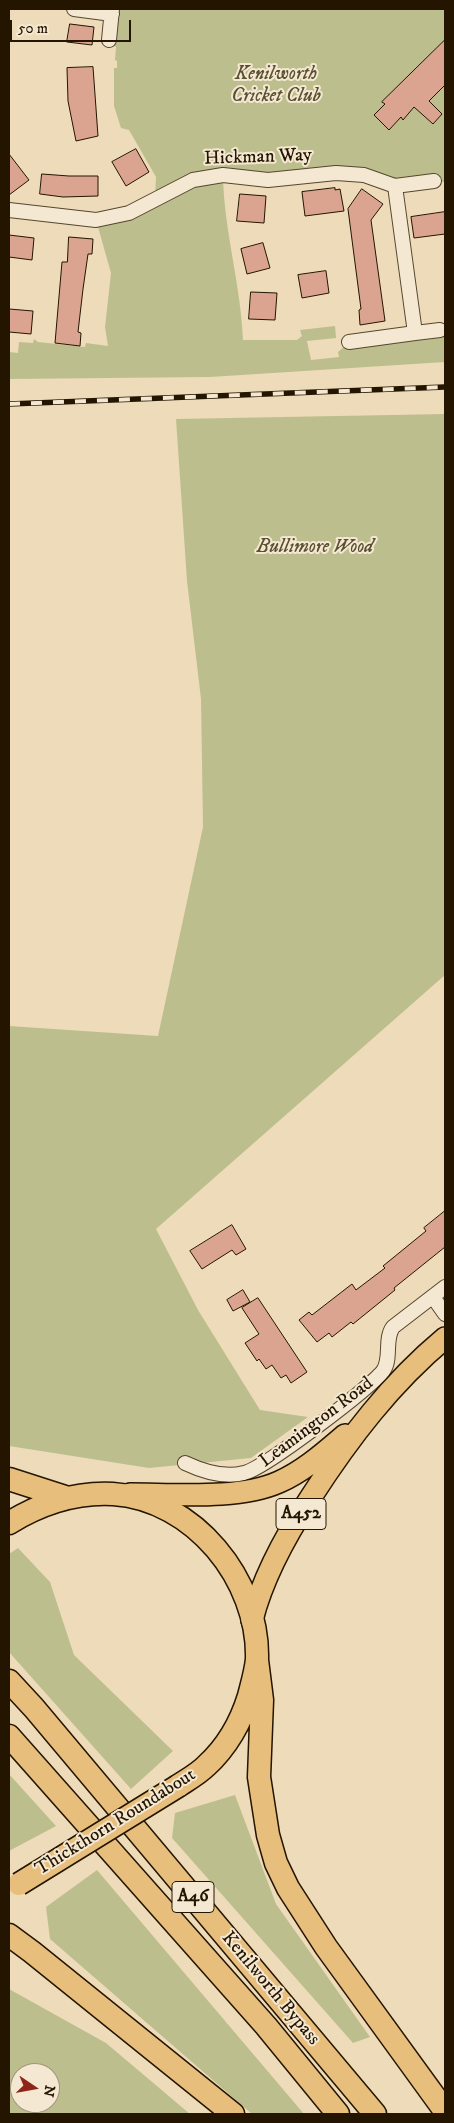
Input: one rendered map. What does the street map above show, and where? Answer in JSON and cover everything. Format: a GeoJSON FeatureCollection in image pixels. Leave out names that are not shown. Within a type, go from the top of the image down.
{"type":"FeatureCollection","features":[{"type":"Feature","properties":{"kind":"highway"},"geometry":{"type":"LineString","coordinates":[[9,1479],[68,1498]]}},
{"type":"Feature","properties":{"kind":"highway","name":"Thickthorn Roundabout"},"geometry":{"type":"LineString","coordinates":[[9,1523],[33,1510],[68,1498],[113,1494],[153,1504],[178,1516],[211,1542],[236,1576],[252,1620],[257,1660],[246,1704],[234,1729],[216,1756],[205,1767],[178,1786],[14,1887]]}},
{"type":"Feature","properties":{"kind":"highway"},"geometry":{"type":"LineString","coordinates":[[257,1660],[262,1700],[259,1777],[268,1835],[276,1863],[288,1888],[326,1947],[445,2111]]}},
{"type":"Feature","properties":{"kind":"highway","name":"Kenilworth Bypass"},"geometry":{"type":"LineString","coordinates":[[9,1681],[376,2114]]}},
{"type":"Feature","properties":{"kind":"highway","name":"Kenilworth Bypass"},"geometry":{"type":"LineString","coordinates":[[9,1736],[266,2026],[338,2114]]}},
{"type":"Feature","properties":{"kind":"highway"},"geometry":{"type":"LineString","coordinates":[[9,1935],[233,2114]]}},
{"type":"Feature","properties":{"kind":"main road","name":"Leamington Road"},"geometry":{"type":"LineString","coordinates":[[252,1620],[265,1580],[287,1537],[325,1476],[367,1417],[393,1387],[445,1338]]}},
{"type":"Feature","properties":{"kind":"main road","name":"Leamington Road"},"geometry":{"type":"LineString","coordinates":[[113,1494],[255,1491],[281,1481],[304,1468],[367,1417]]}},
{"type":"Feature","properties":{"kind":"street"},"geometry":{"type":"LineString","coordinates":[[74,9],[112,11],[110,40]]}},
{"type":"Feature","properties":{"kind":"street","name":"Hickman Way"},"geometry":{"type":"LineString","coordinates":[[9,210],[96,220],[129,213],[193,180],[223,175],[268,180],[336,173],[354,174],[364,175],[395,186],[434,181]]}},
{"type":"Feature","properties":{"kind":"street"},"geometry":{"type":"LineString","coordinates":[[395,186],[415,333]]}},
{"type":"Feature","properties":{"kind":"street"},"geometry":{"type":"LineString","coordinates":[[348,342],[440,330]]}},
{"type":"Feature","properties":{"kind":"street","name":"Leamington Road"},"geometry":{"type":"LineString","coordinates":[[185,1463],[203,1470],[226,1474],[242,1474],[264,1465],[346,1403],[382,1373],[386,1365],[390,1331],[445,1287]]}},
{"type":"Feature","properties":{"kind":"street"},"geometry":{"type":"LineString","coordinates":[[432,1297],[445,1314]]}},
{"type":"Feature","properties":{"kind":"green space","name":"Kenilworth Cricket Club"},"geometry":{"type":"Polygon","coordinates":[[[112,9],[445,9],[445,182],[434,181],[395,186],[364,175],[223,176],[226,217],[242,319],[243,340],[297,340],[302,336],[300,330],[335,326],[336,338],[307,341],[311,360],[339,357],[338,352],[349,342],[445,330],[445,362],[210,377],[9,379],[9,352],[18,353],[19,342],[33,343],[34,339],[38,342],[85,347],[86,343],[108,346],[105,327],[111,273],[96,220],[155,198],[156,177],[129,130],[121,128],[114,106],[114,68],[117,68],[117,61],[115,60],[116,47],[109,40],[112,9]]]}},
{"type":"Feature","properties":{"kind":"green space","name":"Bullimore Wood"},"geometry":{"type":"Polygon","coordinates":[[[445,414],[445,975],[156,1229],[198,1310],[260,1410],[308,1417],[251,1458],[149,1468],[9,1446],[9,1026],[158,1036],[203,827],[201,699],[187,581],[176,419],[445,414]]]}},
{"type":"Feature","properties":{"kind":"green space"},"geometry":{"type":"Polygon","coordinates":[[[18,1548],[50,1582],[74,1655],[173,1751],[131,1789],[9,1652],[9,1554],[18,1548]]]}},
{"type":"Feature","properties":{"kind":"green space"},"geometry":{"type":"Polygon","coordinates":[[[9,1774],[56,1826],[9,1851],[9,1774]]]}},
{"type":"Feature","properties":{"kind":"green space"},"geometry":{"type":"Polygon","coordinates":[[[235,1795],[276,1904],[370,2037],[353,2043],[172,1838],[175,1813],[235,1795]]]}},
{"type":"Feature","properties":{"kind":"green space"},"geometry":{"type":"Polygon","coordinates":[[[97,1870],[304,2114],[252,2114],[50,1939],[46,1907],[97,1870]]]}},
{"type":"Feature","properties":{"kind":"green space"},"geometry":{"type":"Polygon","coordinates":[[[9,1989],[106,2043],[190,2114],[9,2114],[9,1989]]]}},
{"type":"Feature","properties":{"kind":"building"},"geometry":{"type":"Polygon","coordinates":[[[70,24],[94,27],[92,45],[67,42],[70,24]]]}},
{"type":"Feature","properties":{"kind":"building"},"geometry":{"type":"Polygon","coordinates":[[[445,40],[445,85],[429,101],[442,114],[433,124],[414,107],[403,120],[401,117],[389,130],[374,115],[385,104],[382,102],[445,40]]]}},
{"type":"Feature","properties":{"kind":"building"},"geometry":{"type":"Polygon","coordinates":[[[93,67],[98,136],[76,141],[68,101],[67,68],[93,67]]]}},
{"type":"Feature","properties":{"kind":"building"},"geometry":{"type":"Polygon","coordinates":[[[136,149],[149,172],[126,186],[112,162],[136,149]]]}},
{"type":"Feature","properties":{"kind":"building"},"geometry":{"type":"Polygon","coordinates":[[[9,154],[29,180],[9,195],[9,154]]]}},
{"type":"Feature","properties":{"kind":"building"},"geometry":{"type":"Polygon","coordinates":[[[42,174],[98,176],[98,196],[63,197],[40,194],[42,174]]]}},
{"type":"Feature","properties":{"kind":"building"},"geometry":{"type":"Polygon","coordinates":[[[335,188],[335,190],[340,189],[344,211],[305,216],[302,192],[335,188]]]}},
{"type":"Feature","properties":{"kind":"building"},"geometry":{"type":"Polygon","coordinates":[[[362,189],[383,204],[371,220],[385,321],[360,325],[359,310],[361,309],[348,209],[362,189]]]}},
{"type":"Feature","properties":{"kind":"building"},"geometry":{"type":"Polygon","coordinates":[[[240,194],[266,196],[264,223],[237,221],[240,194]]]}},
{"type":"Feature","properties":{"kind":"building"},"geometry":{"type":"Polygon","coordinates":[[[445,212],[445,234],[414,238],[411,217],[445,212]]]}},
{"type":"Feature","properties":{"kind":"building"},"geometry":{"type":"Polygon","coordinates":[[[9,235],[34,238],[32,260],[9,257],[9,235]]]}},
{"type":"Feature","properties":{"kind":"building"},"geometry":{"type":"Polygon","coordinates":[[[69,237],[93,239],[92,254],[88,254],[83,289],[78,332],[81,333],[80,346],[55,343],[62,262],[67,262],[69,237]]]}},
{"type":"Feature","properties":{"kind":"building"},"geometry":{"type":"Polygon","coordinates":[[[263,243],[270,268],[247,274],[241,249],[263,243]]]}},
{"type":"Feature","properties":{"kind":"building"},"geometry":{"type":"Polygon","coordinates":[[[326,271],[329,293],[302,298],[298,275],[326,271]]]}},
{"type":"Feature","properties":{"kind":"building"},"geometry":{"type":"Polygon","coordinates":[[[251,292],[277,293],[275,320],[249,319],[251,292]]]}},
{"type":"Feature","properties":{"kind":"building"},"geometry":{"type":"Polygon","coordinates":[[[9,309],[33,311],[31,334],[9,332],[9,309]]]}},
{"type":"Feature","properties":{"kind":"building"},"geometry":{"type":"Polygon","coordinates":[[[445,1211],[445,1247],[353,1324],[351,1322],[332,1337],[329,1333],[317,1342],[299,1320],[309,1312],[312,1315],[352,1284],[356,1290],[385,1268],[383,1266],[426,1231],[424,1228],[445,1211]]]}},
{"type":"Feature","properties":{"kind":"building"},"geometry":{"type":"Polygon","coordinates":[[[232,1225],[246,1249],[236,1255],[232,1250],[202,1269],[190,1251],[232,1225]]]}},
{"type":"Feature","properties":{"kind":"building"},"geometry":{"type":"Polygon","coordinates":[[[243,1290],[250,1302],[233,1311],[227,1300],[243,1290]]]}},
{"type":"Feature","properties":{"kind":"building"},"geometry":{"type":"Polygon","coordinates":[[[258,1298],[307,1372],[291,1383],[286,1375],[281,1378],[272,1365],[266,1369],[259,1359],[257,1361],[245,1343],[259,1334],[242,1308],[258,1298]]]}},
{"type":"Feature","properties":{"kind":"railway"},"geometry":{"type":"LineString","coordinates":[[9,404],[445,387]]}}]}
